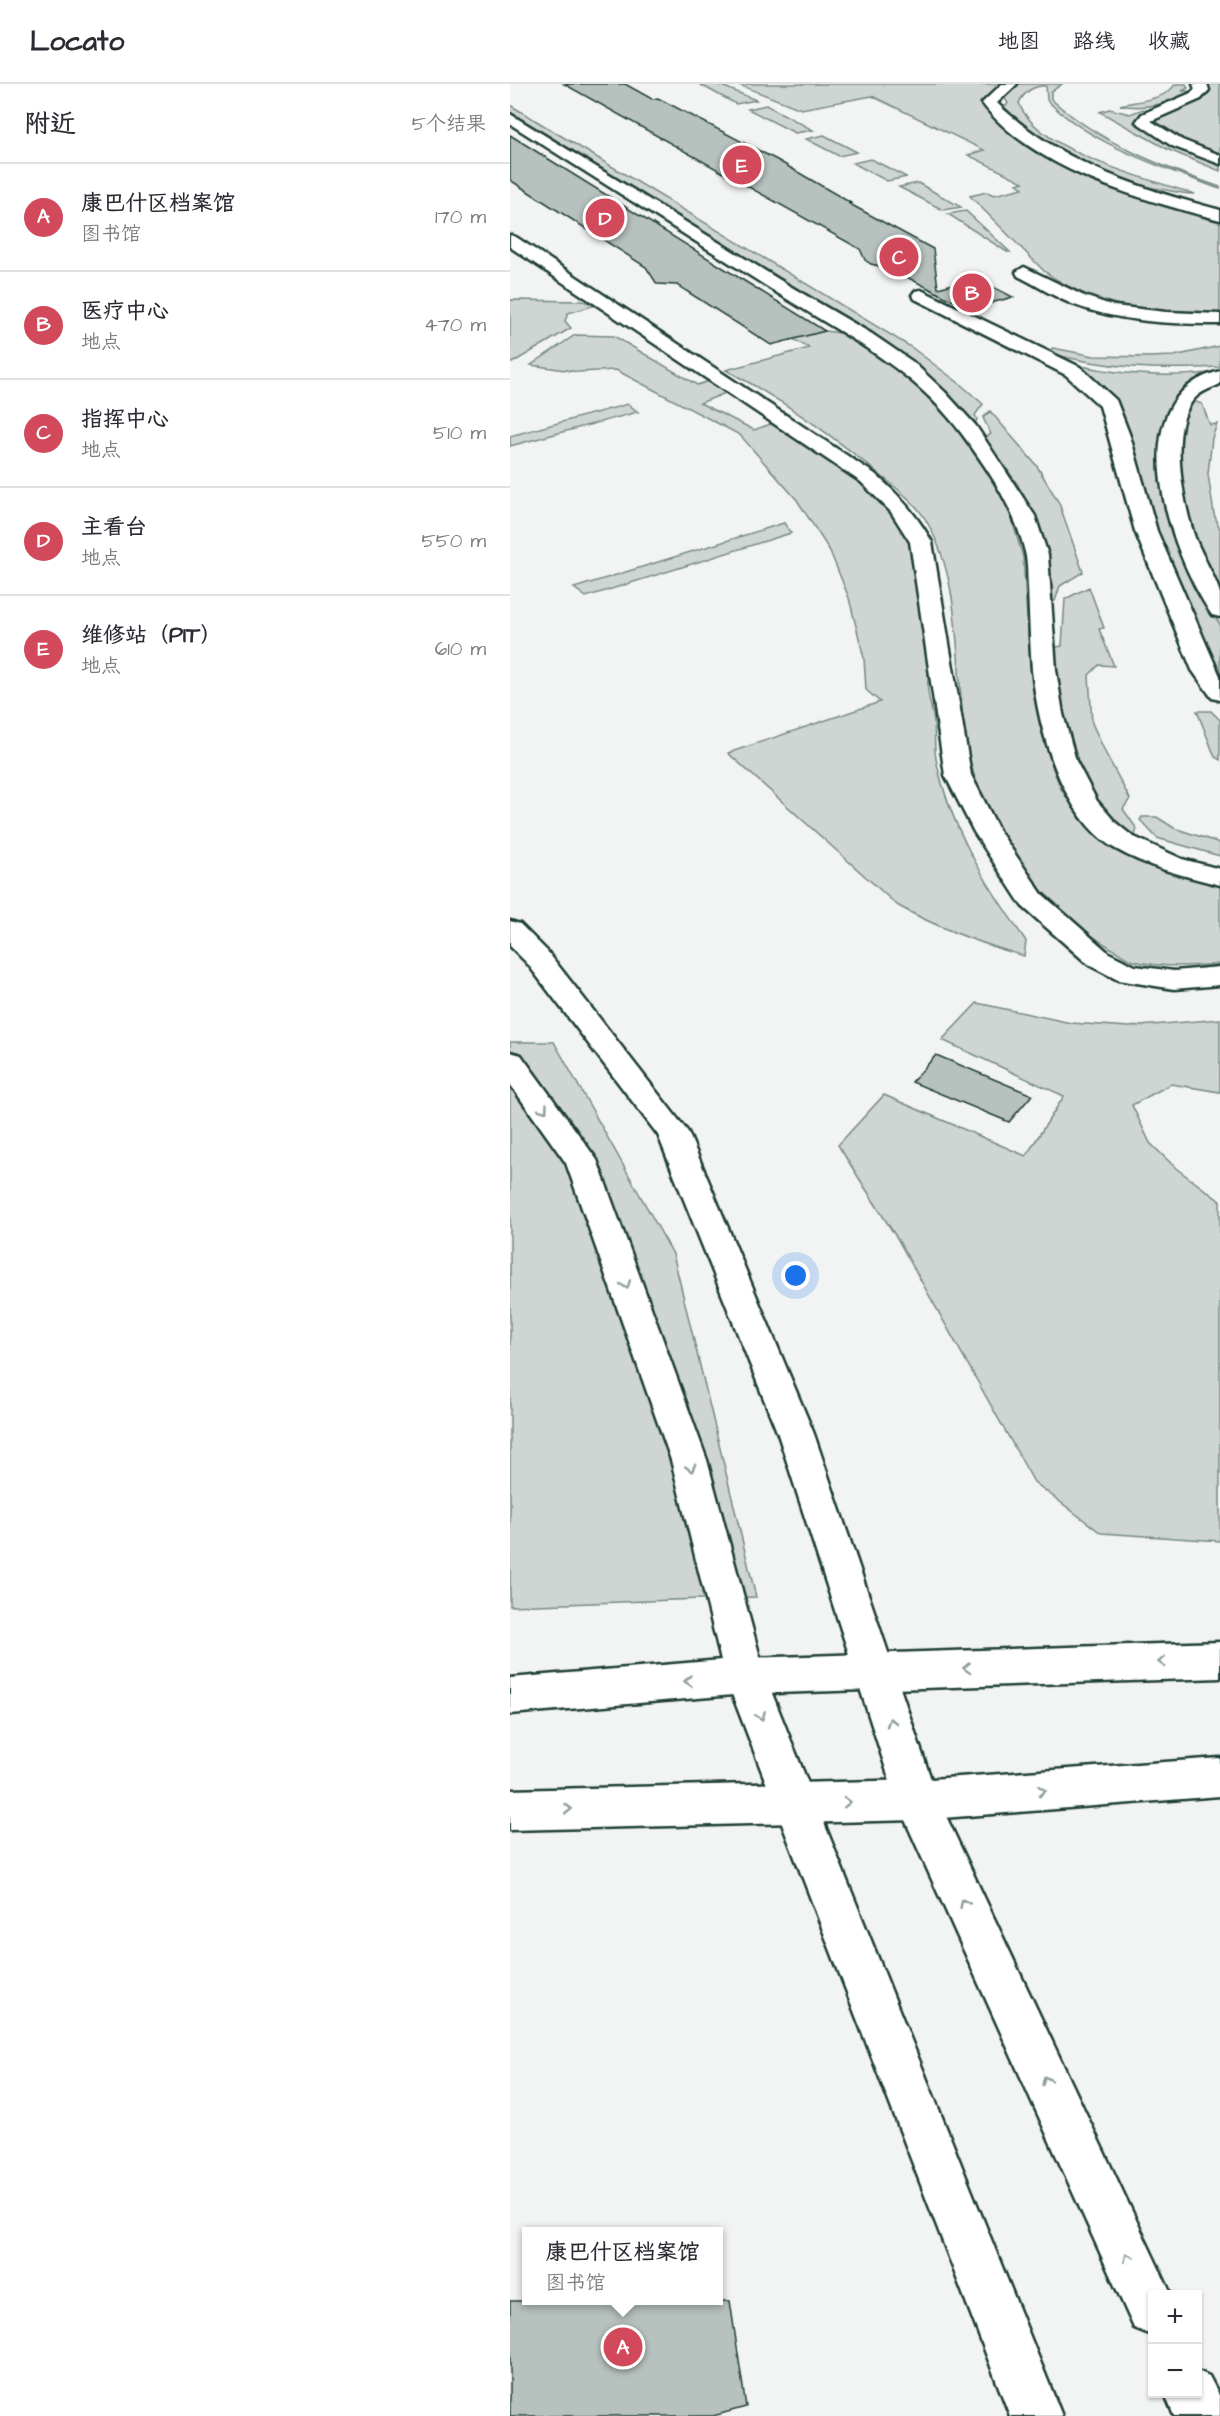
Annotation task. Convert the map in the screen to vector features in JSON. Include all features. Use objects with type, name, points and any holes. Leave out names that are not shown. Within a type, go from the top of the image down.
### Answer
[{"type":"street","points":[[1010,84],[988,103],[1027,137],[1064,161],[1139,191],[1220,215]]},
{"type":"street","points":[[1200,84],[1202,90],[1196,96],[1147,117],[1143,122],[1178,142],[1220,159]]},
{"type":"street","points":[[510,118],[783,289],[866,338],[907,366],[938,396],[969,430],[1025,516],[1037,555],[1043,661],[1051,714],[1064,761],[1086,804],[1107,830],[1123,842],[1173,865],[1220,877]]},
{"type":"street","points":[[510,240],[868,478],[887,495],[910,520],[921,542],[958,775],[987,832],[1032,900],[1100,959],[1128,974],[1174,980],[1220,976]]},
{"type":"street","points":[[1024,272],[1078,300],[1128,314],[1220,319]]},
{"type":"street","points":[[921,295],[1073,371],[1109,404],[1146,531],[1204,670],[1220,693]]},
{"type":"street","points":[[1220,377],[1185,397],[1174,424],[1167,459],[1173,500],[1187,548],[1220,610]]},
{"type":"street","points":[[510,930],[524,961],[672,1132],[796,1434],[917,1800],[1148,2301]]},
{"type":"street","points":[[510,1062],[581,1160],[689,1460],[744,1676],[1036,2416]]},
{"type":"street","points":[[510,1696],[744,1676],[1220,1660]]},
{"type":"street","points":[[510,1810],[917,1800],[1220,1778]]},
{"type":"street","points":[[1193,2398],[1202,2416]]},
{"type":"shaded area","points":[[699,84],[717,84],[756,100],[736,104]]},
{"type":"shaded area","points":[[737,84],[1005,84],[985,101],[1050,155],[1220,217],[1220,313],[1174,312],[1128,307],[1085,294],[1064,284],[1044,271],[970,196],[987,192],[994,195],[1023,188],[1017,184],[1023,182],[968,155],[984,150],[872,96],[801,109]]},
{"type":"shaded area","points":[[1016,84],[1062,84],[1051,92],[1051,99],[1089,128],[1131,151],[1220,187],[1220,189],[1105,142],[1064,116],[1047,100],[1046,86],[1034,88],[1019,103],[1030,120],[1047,136],[1070,149],[1124,172],[1195,194],[1155,188],[1142,189],[1066,157],[995,105],[1006,106],[1008,103],[1002,95]]},
{"type":"shaded area","points":[[1175,84],[1186,84],[1188,88],[1182,91],[1197,91],[1178,99],[1149,106],[1120,105],[1158,97]]},
{"type":"shaded area","points":[[1205,84],[1220,84],[1220,158],[1153,126],[1149,119]]},
{"type":"shaded area","points":[[510,105],[911,347],[983,404],[975,415],[976,422],[972,423],[941,392],[700,233],[510,117]]},
{"type":"shaded area","points":[[766,105],[813,130],[795,133],[748,109]]},
{"type":"shaded area","points":[[1109,109],[1130,114],[1143,109],[1148,112],[1138,120],[1140,125],[1163,138],[1220,163],[1220,171],[1169,150],[1100,112]]},
{"type":"shaded area","points":[[824,135],[857,152],[839,156],[806,139]]},
{"type":"shaded area","points":[[871,159],[907,177],[887,181],[853,163]]},
{"type":"shaded area","points":[[918,183],[961,207],[943,210],[899,187]]},
{"type":"shaded area","points":[[966,211],[1010,252],[948,214]]},
{"type":"shaded area","points":[[510,300],[583,301],[596,305],[568,313],[565,321],[571,328],[510,363]]},
{"type":"shaded area","points":[[825,331],[848,334],[907,375],[969,442],[1010,513],[1023,557],[1030,664],[1040,723],[1061,789],[1076,812],[1098,837],[1122,852],[1156,867],[1220,883],[1220,964],[1166,966],[1134,961],[1125,957],[1086,932],[1063,912],[1021,866],[1004,840],[989,813],[969,756],[964,727],[957,637],[948,577],[940,549],[927,522],[905,496],[843,445],[786,405],[726,370],[809,348],[793,339]]},
{"type":"shaded area","points":[[575,335],[614,336],[697,385],[709,381],[728,390],[700,403],[754,430],[776,422],[853,475],[881,499],[891,511],[908,542],[923,600],[927,638],[928,691],[934,722],[936,759],[942,784],[950,809],[971,854],[1026,941],[1024,956],[959,934],[897,905],[728,753],[880,702],[866,690],[864,658],[849,598],[830,551],[797,500],[740,435],[616,370],[579,372],[531,365]]},
{"type":"shaded area","points":[[1220,346],[1220,367],[1198,368],[1111,365],[1046,352],[1053,348],[1094,356],[1148,357],[1174,356]]},
{"type":"shaded area","points":[[1059,361],[1138,374],[1178,375],[1218,372],[1220,374],[1168,418],[1205,603],[1220,624],[1220,682],[1166,560],[1122,426]]},
{"type":"shaded area","points":[[1193,401],[1202,404],[1210,425],[1217,424],[1212,438],[1208,474],[1214,514],[1220,529],[1220,595],[1191,525],[1180,472],[1179,446],[1183,422]]},
{"type":"shaded area","points":[[628,404],[638,412],[510,446],[510,436]]},
{"type":"shaded area","points":[[990,411],[1037,466],[1059,503],[1083,572],[1060,586],[1055,601],[1051,601],[1041,542],[1032,511],[1014,478],[983,439],[991,434],[983,418]]},
{"type":"shaded area","points":[[784,523],[791,533],[586,597],[574,588]]},
{"type":"shaded area","points":[[1089,587],[1104,628],[1099,629],[1114,666],[1099,665],[1089,675],[1092,723],[1130,799],[1123,809],[1137,829],[1133,841],[1123,835],[1085,788],[1065,729],[1050,648],[1062,646],[1065,599]]},
{"type":"shaded area","points":[[1197,711],[1211,711],[1220,720],[1220,760],[1215,757]]},
{"type":"shaded area","points":[[1142,817],[1157,817],[1174,828],[1220,843],[1220,856],[1157,838],[1140,820]]},
{"type":"shaded area","points":[[977,1003],[1071,1023],[1129,1027],[1220,1019],[1220,1092],[1171,1084],[1132,1105],[1150,1143],[1177,1169],[1220,1201],[1220,1541],[1101,1533],[1034,1482],[898,1240],[838,1145],[884,1095],[1026,1156],[1064,1096],[942,1040]]},
{"type":"shaded area","points":[[510,1042],[554,1042],[673,1254],[756,1597],[510,1606]]},
{"type":"building","points":[[564,84],[625,84],[652,99],[658,98],[777,160],[851,203],[848,203],[933,249],[938,288],[975,278],[1013,297],[969,309],[891,269],[871,264],[865,260],[860,249]]},
{"type":"building","points":[[510,135],[825,331],[771,345],[677,285],[657,284],[646,267],[510,180]]},
{"type":"building","points":[[936,1055],[1032,1095],[1009,1122],[912,1082]]},
{"type":"building","points":[[510,2301],[522,2301],[522,2305],[723,2305],[723,2301],[730,2301],[746,2407],[713,2416],[510,2416]]},
{"type":"place","name":"维修站（PIT）","points":[[742,165]]},
{"type":"place","name":"主看台","points":[[605,218]]},
{"type":"place","name":"指挥中心","points":[[899,257]]},
{"type":"place","name":"医疗中心","points":[[972,293]]},
{"type":"place","name":"康巴什区档案馆","points":[[623,2347]]}]
